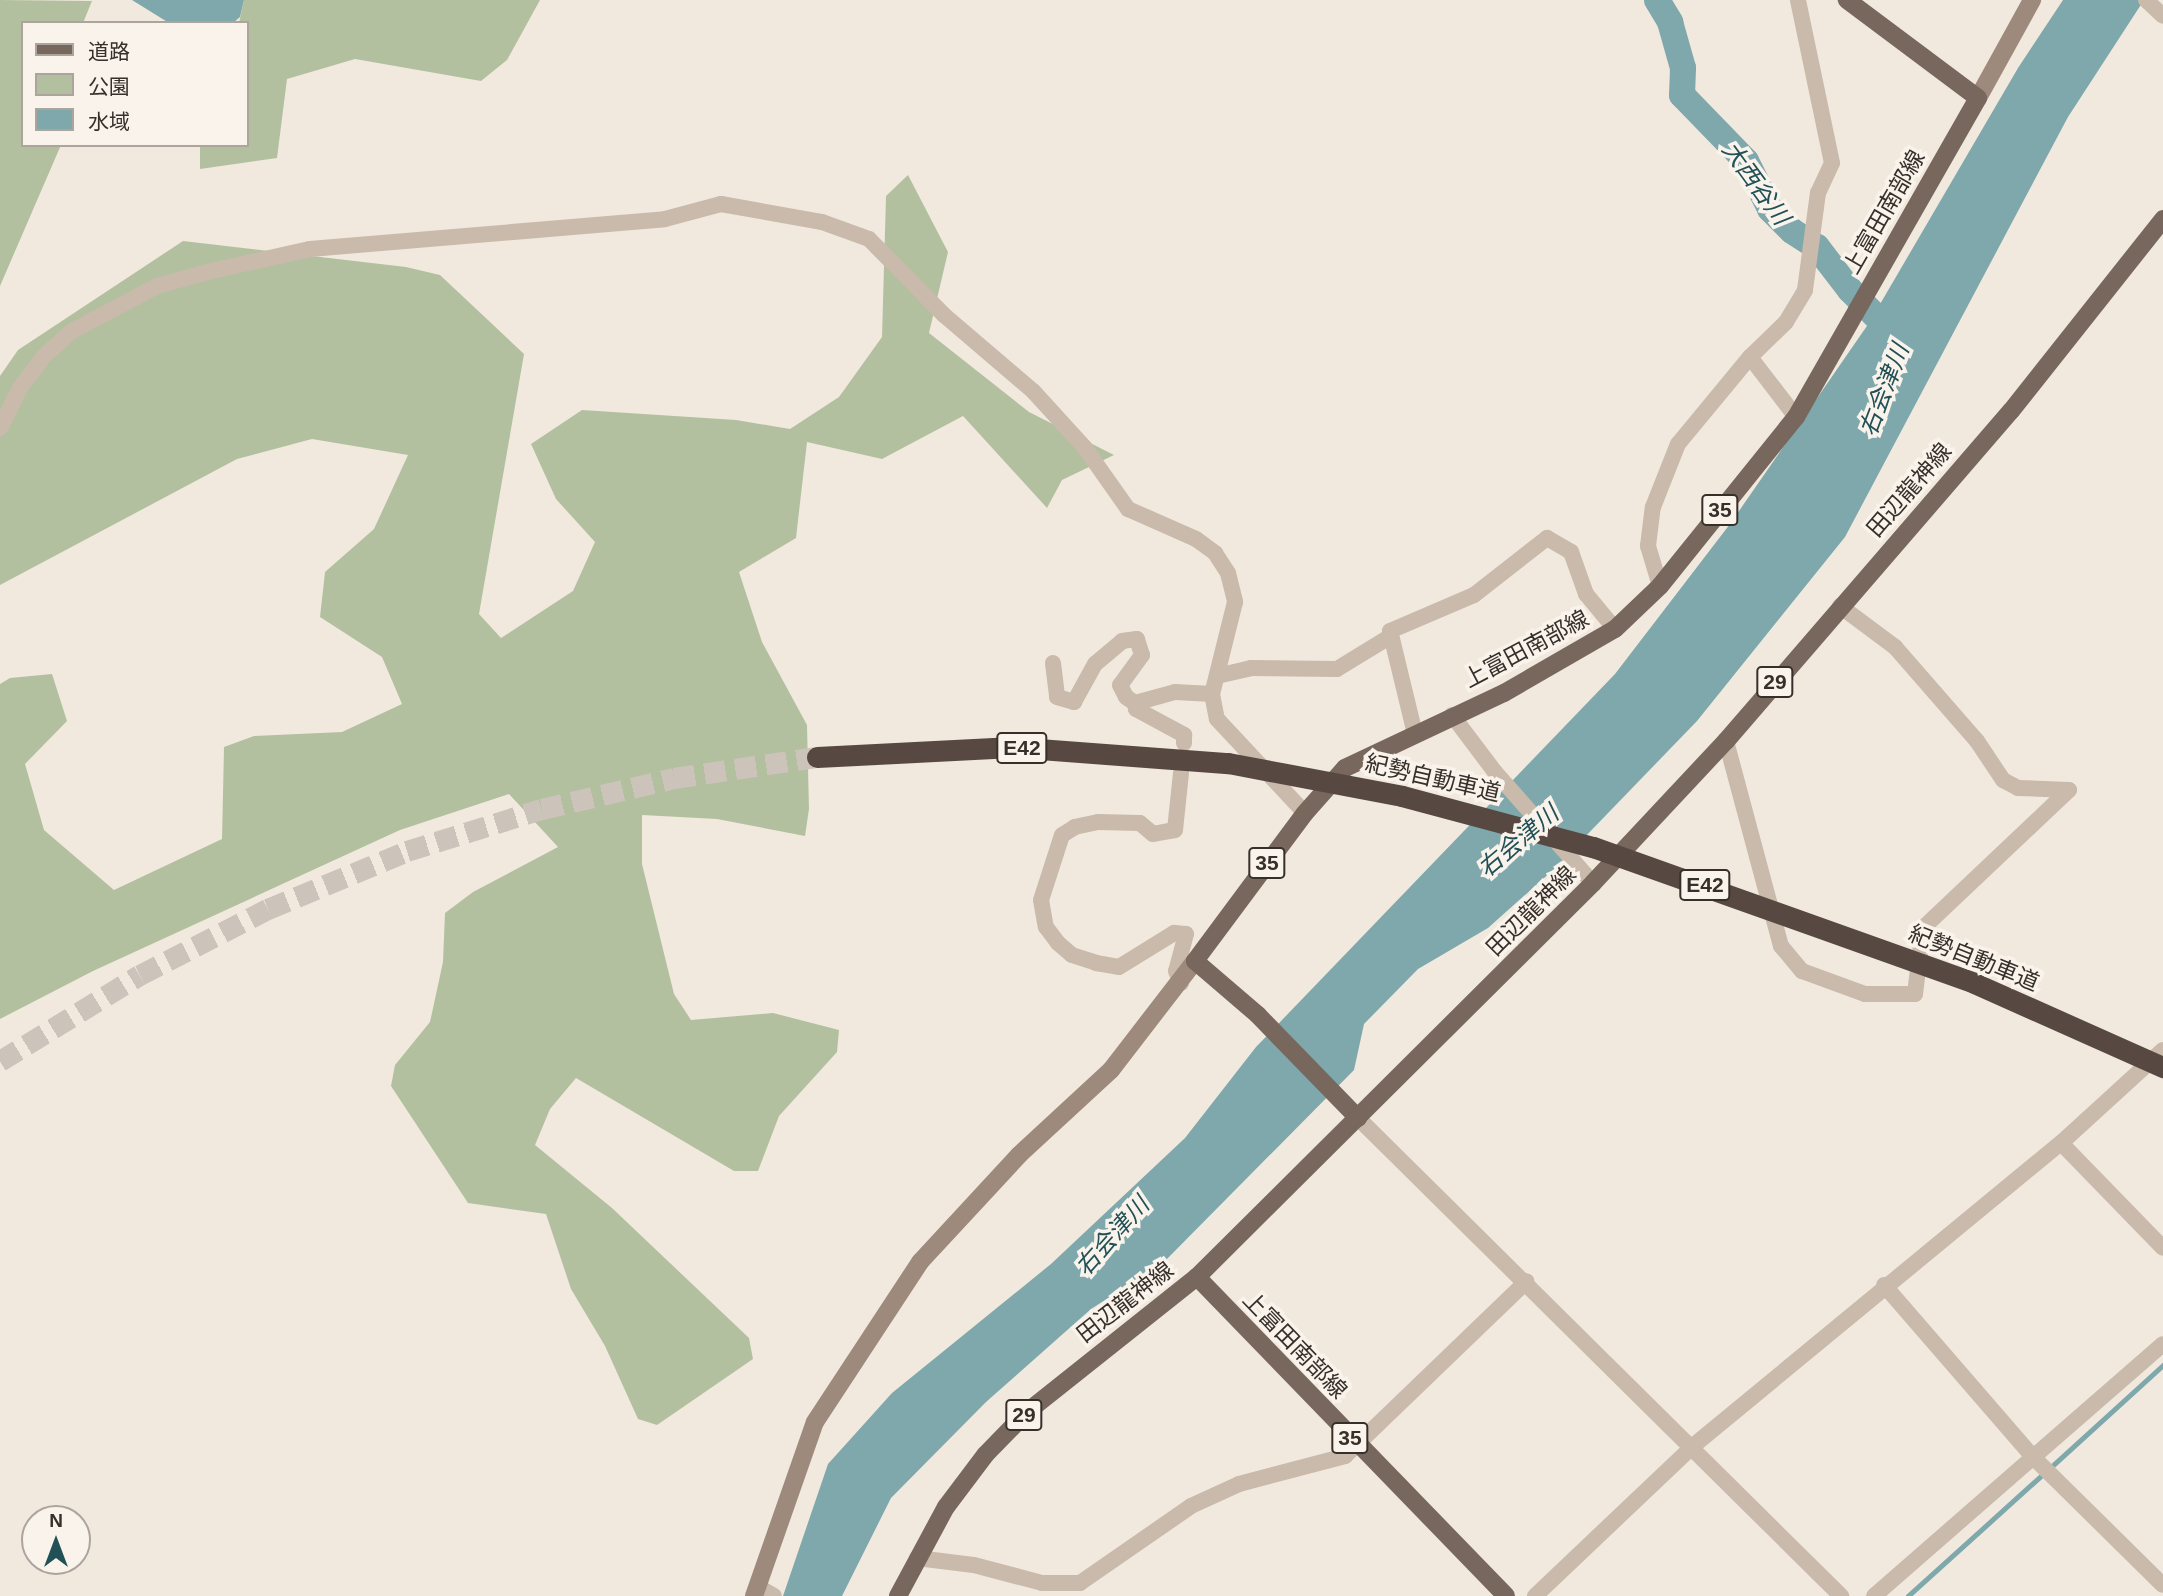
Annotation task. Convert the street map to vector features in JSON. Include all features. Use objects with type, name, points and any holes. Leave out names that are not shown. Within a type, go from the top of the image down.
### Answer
[{"type":"highway","name":"紀勢自動車道","points":[[817,757],[1013,747],[1228,763],[1402,796],[1593,847],[1974,983],[2163,1067]]},
{"type":"main road","points":[[1847,0],[1978,98]]},
{"type":"main road","name":"上富田南部線","points":[[1195,961],[1305,813],[1345,768],[1452,715],[1504,693],[1615,629],[1660,586],[1796,417],[1978,98]]},
{"type":"main road","name":"田辺龍神線","points":[[898,1596],[954,1496],[986,1454],[1027,1412],[1197,1277],[1353,1113],[1593,883],[1726,741],[2011,411],[2163,219]]},
{"type":"main road","points":[[1195,961],[1258,1015],[1353,1113]]},
{"type":"main road","name":"上富田南部線","points":[[1197,1277],[1506,1596]]},
{"type":"street","points":[[1660,586],[1648,546],[1653,507],[1678,443],[1750,357],[1786,323],[1805,290],[1813,215],[1832,163],[1798,0]]},
{"type":"street","points":[[1978,98],[2032,0]]},
{"type":"street","points":[[2148,1],[2163,16]]},
{"type":"street","points":[[0,428],[20,388],[47,354],[72,331],[157,286],[310,249],[374,241],[665,219],[721,204],[777,211],[869,239],[944,315],[1033,391],[1085,448],[1128,509],[1215,552],[1228,573],[1235,602],[1212,694],[1217,719],[1305,813]]},
{"type":"street","points":[[1750,357],[1796,417]]},
{"type":"street","points":[[1415,734],[1390,631],[1474,595],[1547,538],[1571,552],[1586,594],[1615,629]]},
{"type":"street","points":[[1726,741],[1781,946],[1802,971],[1865,994],[1915,995],[1923,928],[2068,790],[2018,788],[2003,780],[1977,741],[1895,646],[1840,606]]},
{"type":"street","points":[[1216,676],[1251,668],[1337,669],[1391,636]]},
{"type":"street","points":[[1052,663],[1057,698],[1074,702],[1096,664],[1122,641],[1137,639],[1142,655],[1120,685],[1135,703],[1136,709],[1184,736],[1184,743]]},
{"type":"street","points":[[1135,703],[1175,692],[1212,694]]},
{"type":"street","points":[[1452,715],[1495,772],[1593,883]]},
{"type":"street","points":[[1181,773],[1175,830],[1153,834],[1140,824],[1098,822],[1075,827],[1062,835],[1041,900],[1046,927],[1058,943],[1072,955],[1096,963],[1119,967],[1174,933],[1186,934],[1176,971],[1181,983]]},
{"type":"street","points":[[762,1592],[815,1422],[920,1262],[1019,1155],[1111,1070],[1181,983],[1195,961]]},
{"type":"street","points":[[1535,1596],[1693,1446],[1884,1285],[2060,1143],[2163,1050]]},
{"type":"street","points":[[1353,1113],[1527,1281],[1841,1596]]},
{"type":"street","points":[[2060,1143],[2163,1248]]},
{"type":"street","points":[[917,1558],[974,1565],[1042,1583],[1080,1583],[1191,1506],[1239,1483],[1345,1456],[1527,1281]]},
{"type":"street","points":[[1884,1285],[2033,1457],[2163,1585]]},
{"type":"street","points":[[1874,1596],[2163,1344]]},
{"type":"green space","points":[[0,0],[92,1],[84,21],[21,21],[21,147],[60,147],[0,286]]},
{"type":"green space","points":[[244,0],[540,0],[507,60],[481,81],[355,59],[287,79],[277,158],[200,169],[200,147],[248,147],[248,21],[239,21]]},
{"type":"green space","points":[[908,175],[948,252],[929,333],[1029,412],[1114,455],[1062,480],[1047,508],[963,416],[882,459],[807,442],[796,538],[739,572],[762,642],[807,725],[809,809],[805,836],[717,819],[642,815],[642,864],[674,994],[691,1020],[773,1013],[839,1030],[837,1052],[779,1116],[758,1171],[734,1171],[576,1078],[550,1109],[535,1145],[612,1208],[749,1338],[753,1359],[657,1425],[638,1419],[605,1346],[571,1289],[546,1214],[468,1203],[391,1086],[395,1065],[430,1022],[443,962],[445,913],[473,892],[558,847],[509,794],[400,830],[93,971],[0,1019],[0,684],[10,678],[52,674],[67,721],[25,764],[44,830],[114,890],[222,839],[224,747],[254,736],[342,732],[402,704],[382,657],[320,617],[325,572],[374,529],[408,455],[312,439],[237,459],[0,585],[0,376],[18,350],[183,241],[406,267],[440,275],[524,354],[479,614],[501,638],[573,591],[595,542],[556,499],[531,444],[582,410],[736,420],[790,429],[839,397],[882,337],[886,196]]},
{"type":"water","points":[[132,0],[244,0],[240,17],[235,21],[166,21]]},
{"type":"water","name":"右会津川","points":[[2063,0],[2144,0],[2068,117],[1845,537],[1697,721],[1553,870],[1488,928],[1418,969],[1364,1024],[1354,1070],[1162,1264],[1091,1309],[986,1402],[891,1498],[842,1596],[783,1596],[828,1464],[892,1393],[1051,1264],[1185,1138],[1256,1047],[1615,674],[1730,524],[1869,323],[2018,68]]},
{"type":"waterway","name":"大西谷川","points":[[1657,0],[1670,22],[1683,68],[1682,95],[1746,161],[1770,209],[1792,231],[1817,247],[1850,290],[1899,340]]},
{"type":"waterway","points":[[2050,1468],[2163,1365]]},
{"type":"waterway","points":[[1908,1596],[2043,1474]]},
{"type":"tunnel","points":[[0,1061],[140,975],[268,909],[407,851],[542,809],[674,778],[817,757]]}]
